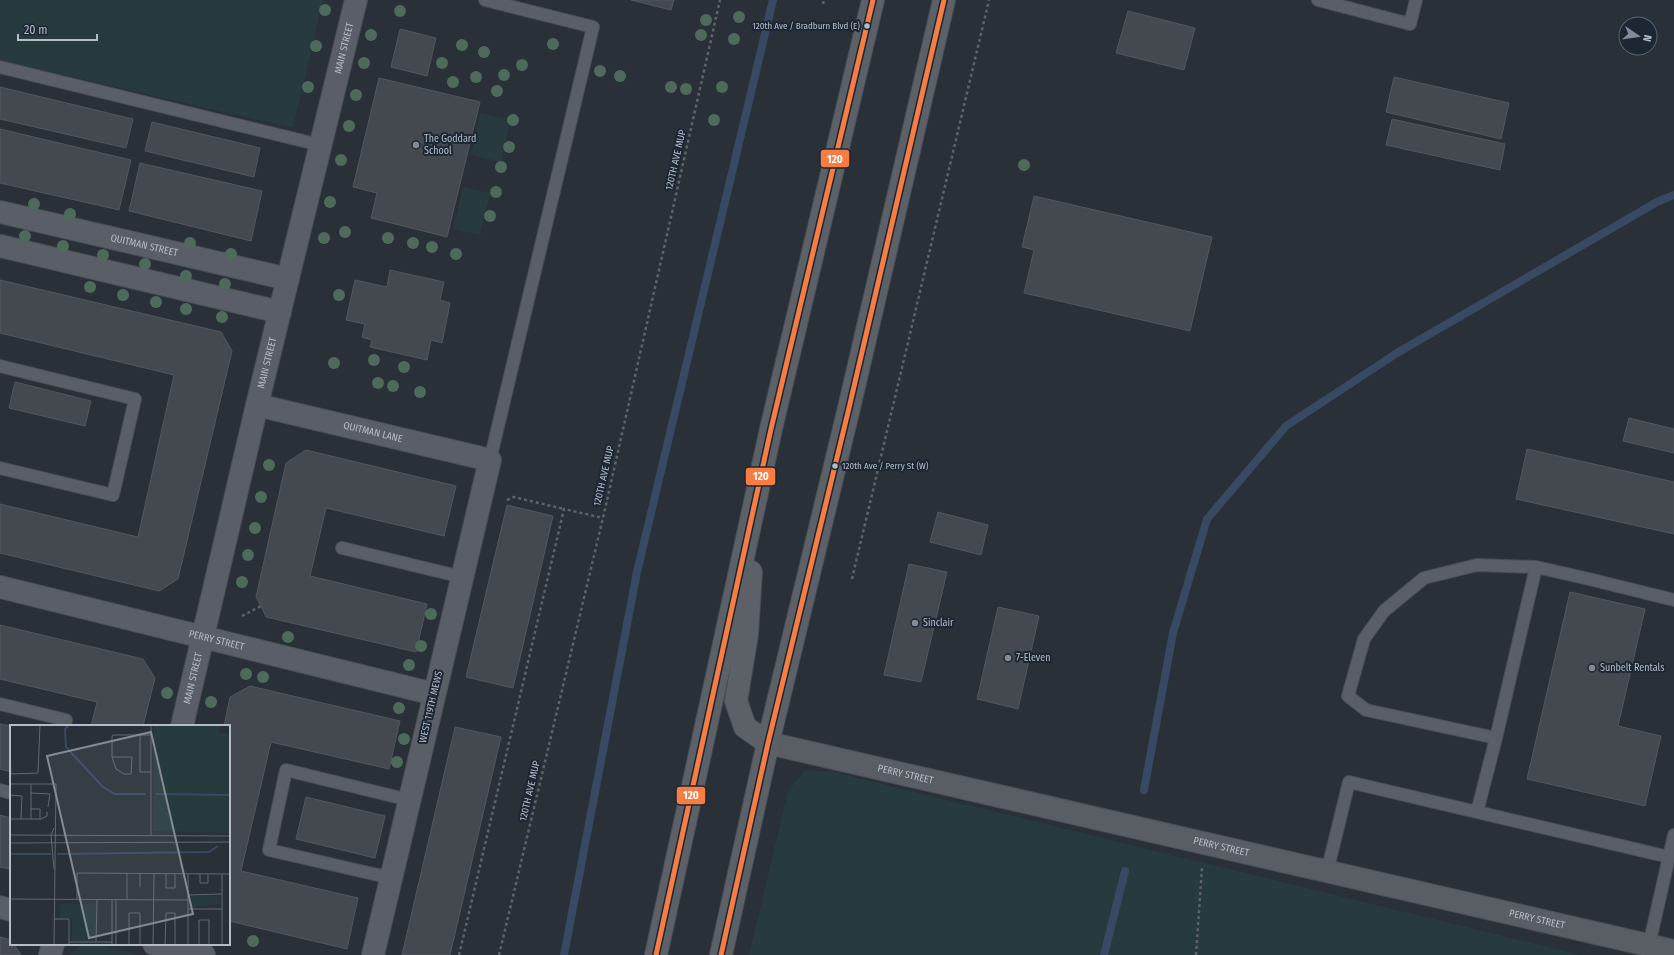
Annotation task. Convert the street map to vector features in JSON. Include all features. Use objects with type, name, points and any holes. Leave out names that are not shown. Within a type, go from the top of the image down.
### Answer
[{"type":"main road","points":[[656,955],[755,503],[872,0]]},
{"type":"main road","points":[[721,955],[768,744],[849,408],[944,0]]},
{"type":"main road","points":[[755,503],[747,634],[736,701],[745,727],[768,744]]},
{"type":"street","name":"MAIN STREET","points":[[182,725],[257,405],[356,0]]},
{"type":"street","name":"QUITMAN STREET","points":[[0,212],[288,279]]},
{"type":"street","points":[[0,246],[280,312]]},
{"type":"street","name":"QUITMAN LANE","points":[[257,405],[490,460]]},
{"type":"street","name":"WEST 119TH MEWS","points":[[374,955],[409,800],[490,460]]},
{"type":"street","name":"PERRY STREET","points":[[0,587],[434,694]]},
{"type":"street","name":"PERRY STREET","points":[[768,744],[1674,951]]},
{"type":"street","points":[[0,907],[10,910]]},
{"type":"street","points":[[50,955],[52,945]]},
{"type":"street","points":[[157,945],[181,953],[204,955]]},
{"type":"lane","points":[[484,0],[593,27],[490,460]]},
{"type":"lane","points":[[1318,0],[1410,24],[1416,0]]},
{"type":"lane","points":[[0,67],[320,145]]},
{"type":"lane","points":[[0,366],[135,399],[113,495],[0,468]]},
{"type":"lane","points":[[342,548],[462,577]]},
{"type":"lane","points":[[1496,738],[1366,710],[1348,696],[1364,639],[1384,611],[1424,578],[1477,565],[1536,567],[1589,578],[1674,600]]},
{"type":"lane","points":[[1477,812],[1536,567]]},
{"type":"lane","points":[[0,704],[66,720],[65,725]]},
{"type":"lane","points":[[391,878],[269,850],[286,770],[409,800]]},
{"type":"lane","points":[[1327,872],[1349,782],[1669,856]]},
{"type":"lane","points":[[0,790],[10,793]]},
{"type":"lane","points":[[1649,945],[1674,835]]},
{"type":"path","name":"120TH AVE MUP","points":[[499,955],[603,518],[720,0]]},
{"type":"path","points":[[823,4],[824,0]]},
{"type":"path","points":[[852,579],[989,0]]},
{"type":"path","points":[[481,496],[506,500],[514,497],[603,518]]},
{"type":"path","points":[[459,955],[564,509]]},
{"type":"path","points":[[242,616],[261,606]]},
{"type":"path","points":[[1196,955],[1204,844]]},
{"type":"green space","points":[[0,0],[323,0],[293,128],[0,60]]},
{"type":"green space","points":[[480,113],[510,120],[501,162],[471,155]]},
{"type":"green space","points":[[463,187],[490,193],[480,235],[453,229]]},
{"type":"green space","points":[[805,770],[833,772],[1581,955],[749,955],[788,791]]},
{"type":"green space","points":[[85,945],[99,945],[143,955],[71,955],[78,947]]},
{"type":"building","points":[[631,0],[674,0],[671,10]]},
{"type":"building","points":[[1128,11],[1195,28],[1184,70],[1116,53]]},
{"type":"building","points":[[400,29],[436,38],[427,76],[391,67]]},
{"type":"building","points":[[1394,77],[1509,103],[1501,139],[1386,112]]},
{"type":"building","name":"The Goddard School","points":[[379,78],[480,102],[447,237],[371,218],[377,193],[353,187]]},
{"type":"building","points":[[0,87],[133,119],[126,148],[0,119]]},
{"type":"building","points":[[1392,119],[1505,144],[1500,170],[1386,145]]},
{"type":"building","points":[[152,122],[260,148],[254,177],[145,151]]},
{"type":"building","points":[[0,129],[131,160],[119,210],[0,183]]},
{"type":"building","points":[[140,163],[262,191],[251,241],[129,211]]},
{"type":"building","points":[[1034,196],[1212,237],[1190,331],[1024,293],[1034,250],[1022,247]]},
{"type":"building","points":[[390,270],[444,282],[440,300],[450,303],[442,343],[431,340],[427,360],[370,347],[372,340],[362,337],[365,324],[346,320],[355,280],[387,287]]},
{"type":"building","points":[[0,280],[221,332],[232,351],[178,579],[159,591],[0,553],[0,504],[138,537],[174,375],[0,333]]},
{"type":"building","points":[[15,382],[91,401],[85,426],[9,408]]},
{"type":"building","points":[[1629,418],[1674,429],[1674,453],[1623,441]]},
{"type":"building","points":[[1527,449],[1674,482],[1674,534],[1516,499]]},
{"type":"building","points":[[306,450],[456,486],[444,536],[326,508],[310,576],[427,604],[416,652],[266,617],[256,597],[286,463]]},
{"type":"building","points":[[507,505],[553,516],[513,688],[466,677]]},
{"type":"building","points":[[938,512],[988,525],[981,555],[930,542]]},
{"type":"building","name":"Sinclair","points":[[909,564],[947,572],[921,682],[884,675]]},
{"type":"building","name":"Sunbelt Rentals","points":[[1570,592],[1645,609],[1618,726],[1661,736],[1645,806],[1527,779]]},
{"type":"building","name":"7-Eleven","points":[[998,607],[1039,616],[1018,709],[977,699]]},
{"type":"building","points":[[0,625],[143,659],[155,678],[143,725],[91,725],[97,702],[0,679]]},
{"type":"building","points":[[250,686],[400,721],[389,769],[271,742],[241,871],[358,898],[347,949],[230,921],[230,725],[224,725],[230,697]]},
{"type":"building","points":[[0,724],[10,726],[10,772],[0,769]]},
{"type":"building","points":[[455,727],[501,737],[450,955],[402,955]]},
{"type":"building","points":[[306,797],[385,816],[375,858],[296,839]]},
{"type":"building","points":[[0,815],[10,818],[10,869],[0,867]]},
{"type":"building","points":[[0,937],[10,940],[10,945],[15,945],[21,955],[0,955]]},
{"type":"waterway","points":[[564,955],[637,572],[773,0]]},
{"type":"waterway","points":[[1144,790],[1173,633],[1207,519],[1286,426],[1397,353],[1657,202],[1674,195]]},
{"type":"waterway","points":[[1104,955],[1125,871]]},
{"type":"transit line","name":"120","points":[[656,955],[771,429],[873,0]]},
{"type":"transit line","name":"120","points":[[721,955],[768,743],[849,408],[944,0]]},
{"type":"place","name":"120th Ave / Bradburn Blvd (E)","points":[[867,26]]},
{"type":"place","name":"The Goddard School","points":[[416,145]]},
{"type":"place","name":"120th Ave / Perry St (W)","points":[[835,466]]},
{"type":"place","name":"Sinclair","points":[[915,623]]},
{"type":"place","name":"7-Eleven","points":[[1008,658]]},
{"type":"place","name":"Sunbelt Rentals","points":[[1592,668]]}]
